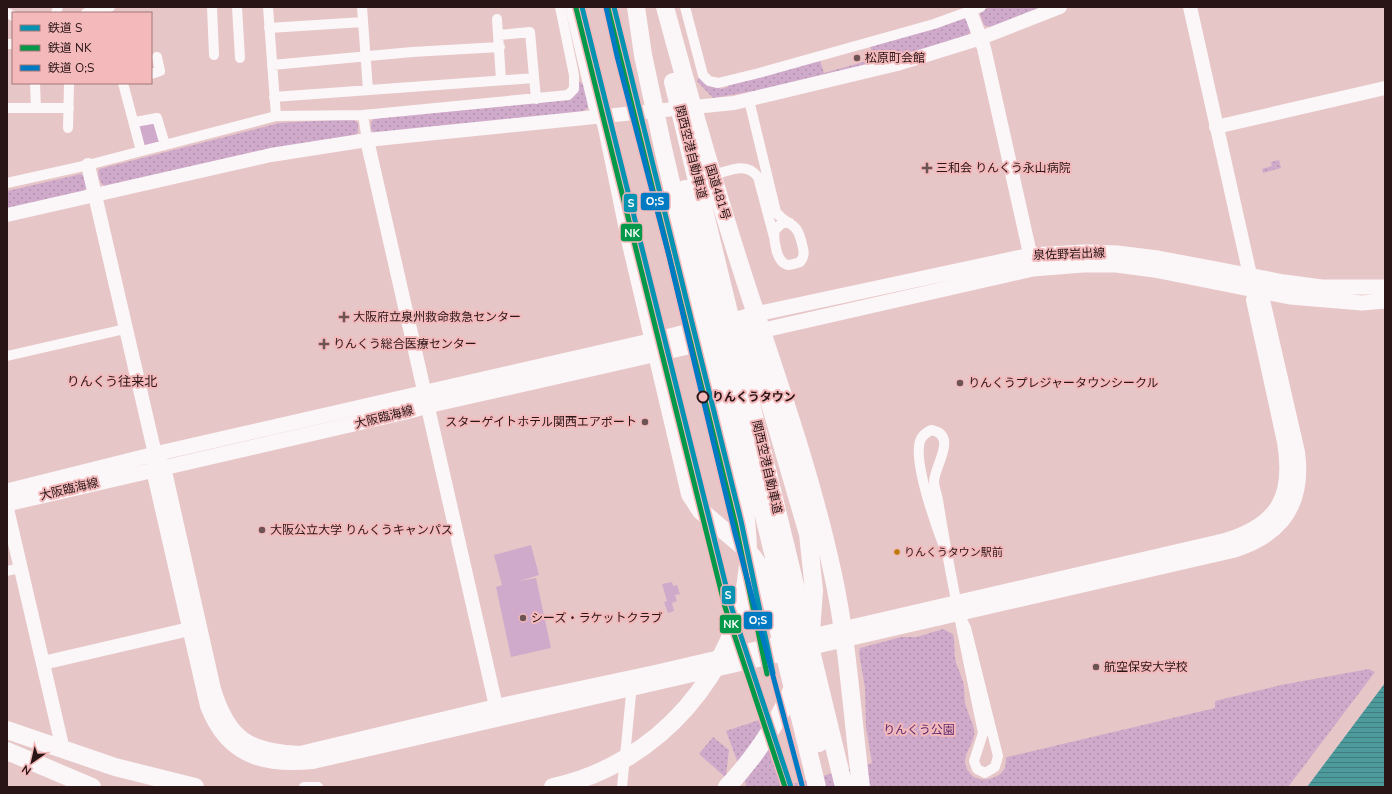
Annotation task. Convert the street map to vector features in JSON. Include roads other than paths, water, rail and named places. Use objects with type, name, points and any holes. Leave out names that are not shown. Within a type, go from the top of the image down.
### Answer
[{"type":"highway","points":[[574,7],[597,105],[604,116],[690,494],[702,511],[741,545],[753,557],[761,569],[768,588],[817,787]]},
{"type":"highway","points":[[553,787],[583,779],[606,770],[627,759],[664,732],[682,714],[697,695],[723,652],[739,608],[748,565],[748,542],[742,492],[661,140],[640,42],[636,7]]},
{"type":"highway","name":"関西空港自動車道","points":[[639,7],[660,77],[688,206],[780,578],[829,787]]},
{"type":"highway","name":"関西空港自動車道","points":[[654,7],[666,51],[844,787]]},
{"type":"highway","name":"国道481号","points":[[665,7],[713,175],[759,322],[780,381],[813,493],[840,605],[861,787]]},
{"type":"highway","points":[[666,51],[683,101],[717,228],[788,461],[808,534],[814,572],[814,603],[811,629],[803,662],[796,681],[770,732],[727,787]]},
{"type":"highway","points":[[7,730],[115,767],[195,787]]},
{"type":"highway","points":[[7,751],[92,787]]},
{"type":"main road","name":"泉佐野岩出線","points":[[759,322],[1084,252],[1117,253],[1158,258],[1322,287],[1360,289],[1385,287]]},
{"type":"main road","name":"泉佐野岩出線","points":[[1032,262],[1116,266],[1154,270],[1256,291],[1321,301],[1362,303],[1385,301]]},
{"type":"main road","name":"大阪臨海線","points":[[7,490],[154,454],[425,399],[656,348],[759,322]]},
{"type":"main road","name":"大阪臨海線","points":[[7,504],[410,411],[425,399]]},
{"type":"street","points":[[95,12],[110,7]]},
{"type":"street","points":[[212,7],[214,55]]},
{"type":"street","points":[[237,7],[240,58]]},
{"type":"street","points":[[268,7],[276,116]]},
{"type":"street","points":[[362,7],[364,58],[368,90]]},
{"type":"street","points":[[7,183],[141,152],[276,116],[363,116],[568,95],[574,90],[574,75],[560,7]]},
{"type":"street","points":[[565,7],[586,56]]},
{"type":"street","points":[[685,7],[703,75],[709,80],[718,82],[759,74],[934,24],[975,9],[1032,262]]},
{"type":"street","points":[[7,216],[271,155],[367,140],[693,108],[749,100],[897,64],[981,38],[1060,7]]},
{"type":"street","points":[[88,165],[195,628],[221,711],[231,726],[243,739],[258,748],[277,752],[300,753],[497,713],[958,609],[1225,540],[1247,533],[1260,525],[1270,516],[1284,491],[1287,478],[1287,463],[1253,300],[1256,291],[1250,275],[1190,7]]},
{"type":"street","points":[[497,19],[501,80]]},
{"type":"street","points":[[269,28],[363,22]]},
{"type":"street","points":[[499,35],[530,32],[536,99]]},
{"type":"street","points":[[272,65],[364,58],[412,52],[500,47]]},
{"type":"street","points":[[152,74],[160,71],[157,57]]},
{"type":"street","points":[[274,97],[534,78]]},
{"type":"street","points":[[35,84],[36,108]]},
{"type":"street","points":[[68,128],[69,84]]},
{"type":"street","points":[[123,84],[129,108],[135,122],[141,152]]},
{"type":"street","points":[[1216,127],[1385,88]]},
{"type":"street","points":[[713,175],[742,167],[754,171],[758,177],[779,258],[788,265],[800,262],[804,252],[799,231],[776,212],[749,100]]},
{"type":"street","points":[[7,108],[69,108]]},
{"type":"street","points":[[363,116],[367,140],[425,399],[497,713]]},
{"type":"street","points":[[135,122],[157,118],[165,145]]},
{"type":"street","points":[[774,238],[774,231],[777,227],[782,224],[790,223]]},
{"type":"street","points":[[7,356],[125,329]]},
{"type":"street","points":[[946,552],[931,510],[919,457],[920,442],[922,437],[931,430],[937,431],[944,439],[945,447],[934,481],[946,552],[983,733],[974,761],[978,770],[985,773],[995,767],[998,756],[966,628],[958,609]]},
{"type":"street","points":[[7,509],[14,570],[43,663],[61,741]]},
{"type":"street","points":[[43,663],[195,628]]},
{"type":"street","points":[[622,787],[632,683]]},
{"type":"street","points":[[304,787],[318,787]]},
{"type":"water","points":[[1385,683],[1385,787],[1307,787]]},
{"type":"rail line","name":"S","points":[[582,7],[731,606],[791,787]]},
{"type":"rail line","name":"O;S","points":[[606,7],[617,56],[669,256],[735,533],[802,785]]},
{"type":"rail line","name":"S","points":[[614,7],[741,521],[773,673]]},
{"type":"rail line","name":"NK","points":[[576,8],[725,607],[785,787]]},
{"type":"rail line","name":"NK","points":[[608,8],[735,522],[767,674]]},
{"type":"place","name":"松原町会館","points":[[857,58]]},
{"type":"place","name":"三和会 りんくう永山病院","points":[[927,168]]},
{"type":"place","name":"大阪府立泉州救命救急センター","points":[[344,317]]},
{"type":"place","name":"りんくう総合医療センター","points":[[324,344]]},
{"type":"place","name":"りんくうプレジャータウンシークル","points":[[960,383]]},
{"type":"place","name":"りんくうタウン","points":[[703,397]]},
{"type":"place","name":"スターゲイトホテル関西エアポート","points":[[645,422]]},
{"type":"place","name":"大阪公立大学 りんくうキャンパス","points":[[262,530]]},
{"type":"place","name":"りんくうタウン駅前","points":[[897,552]]},
{"type":"place","name":"シーズ・ラケットクラブ","points":[[523,618]]},
{"type":"place","name":"航空保安大学校","points":[[1096,667]]},
{"type":"district","name":"りんくう往来北","points":[[112,382]]},
{"type":"park label","name":"りんくう公園","points":[[919,730]]}]
